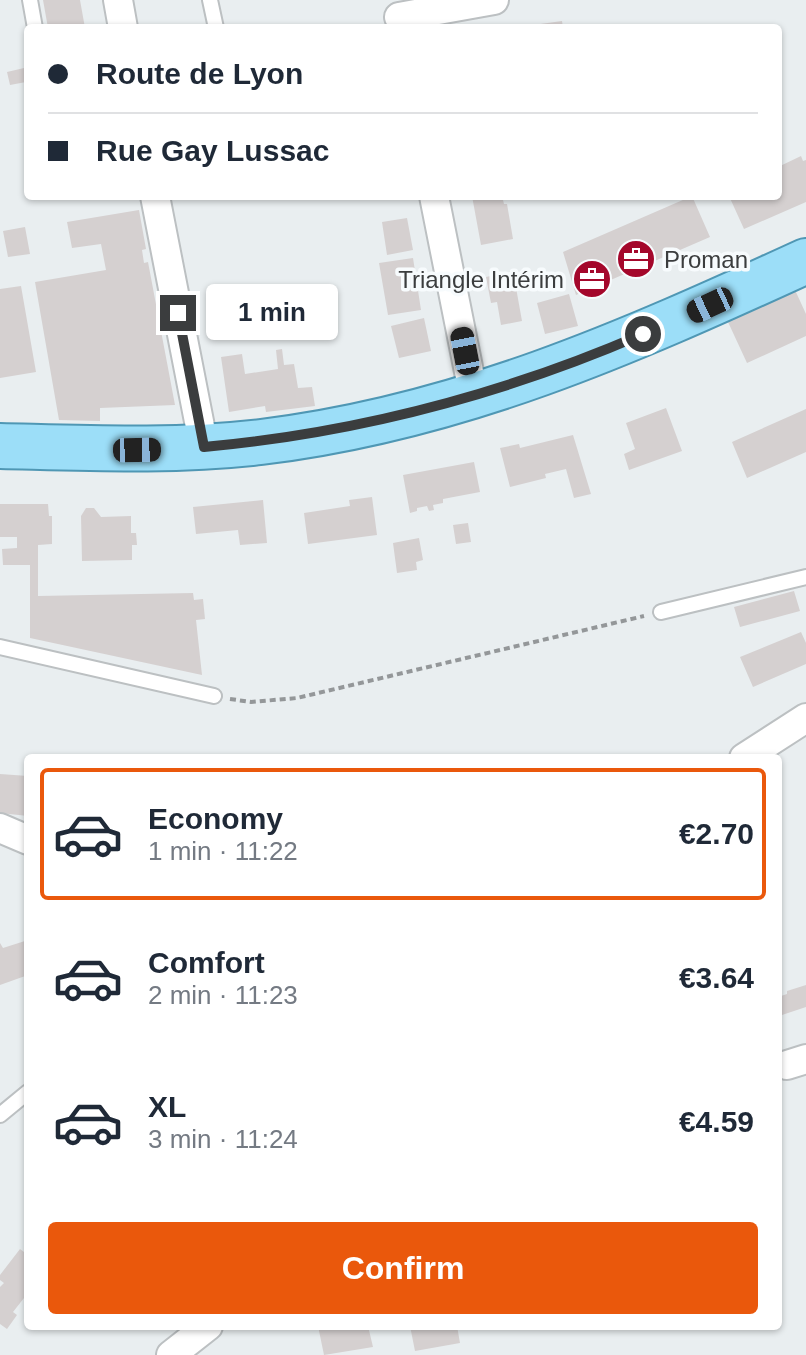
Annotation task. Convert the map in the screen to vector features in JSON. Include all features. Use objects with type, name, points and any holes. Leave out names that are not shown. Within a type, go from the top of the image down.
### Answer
[{"type":"main road","points":[[0,446],[137,450],[204,447],[322,433],[516,384],[622,344],[806,262]]},
{"type":"street","points":[[118,0],[122,24]]},
{"type":"street","points":[[398,15],[494,0]]},
{"type":"street","points":[[156,200],[204,447]]},
{"type":"street","points":[[435,200],[474,397]]},
{"type":"street","points":[[750,754],[806,718]]},
{"type":"street","points":[[0,828],[24,838]]},
{"type":"street","points":[[171,1355],[203,1330]]},
{"type":"lane","points":[[30,0],[34,24]]},
{"type":"lane","points":[[210,0],[215,24]]},
{"type":"lane","points":[[661,612],[806,577]]},
{"type":"lane","points":[[0,647],[214,696]]},
{"type":"lane","points":[[0,1115],[24,1095]]},
{"type":"path","points":[[214,696],[251,702],[297,698],[661,612]]},
{"type":"building","points":[[43,0],[80,0],[84,24],[47,24]]},
{"type":"building","points":[[24,68],[24,82],[10,85],[7,72]]},
{"type":"building","points":[[801,156],[803,161],[806,160],[806,202],[744,229],[731,200],[782,200],[782,165]]},
{"type":"building","points":[[473,200],[503,200],[507,204],[513,239],[481,245]]},
{"type":"building","points":[[683,200],[694,200],[710,237],[576,295],[563,252]]},
{"type":"building","points":[[139,210],[146,249],[142,250],[144,263],[148,262],[175,405],[100,408],[100,421],[59,420],[35,282],[106,270],[101,244],[72,248],[67,222]]},
{"type":"building","points":[[407,218],[413,250],[387,255],[382,222]]},
{"type":"building","points":[[25,227],[30,254],[8,257],[3,231]]},
{"type":"building","points":[[413,258],[421,310],[388,315],[379,263]]},
{"type":"building","points":[[513,271],[522,321],[501,325],[497,302],[491,303],[486,277]]},
{"type":"building","points":[[21,286],[36,372],[0,378],[0,289]]},
{"type":"building","points":[[795,290],[806,314],[806,336],[747,363],[728,322]]},
{"type":"building","points":[[569,294],[578,326],[545,334],[537,303]]},
{"type":"building","points":[[424,318],[431,351],[399,358],[391,326]]},
{"type":"building","points":[[282,349],[284,365],[294,364],[298,388],[312,387],[315,406],[266,412],[265,406],[229,412],[221,357],[242,354],[245,374],[278,369],[276,350]]},
{"type":"building","points":[[666,408],[682,451],[629,470],[624,454],[635,449],[626,423]]},
{"type":"building","points":[[806,409],[806,452],[747,478],[732,442]]},
{"type":"building","points":[[573,435],[591,494],[574,498],[566,469],[545,474],[546,478],[510,487],[500,448],[519,444],[520,448]]},
{"type":"building","points":[[474,462],[480,492],[443,499],[443,503],[433,505],[434,510],[429,511],[427,506],[410,513],[403,475]]},
{"type":"building","points":[[372,497],[377,535],[308,544],[304,513],[350,506],[349,500]]},
{"type":"building","points":[[263,500],[267,543],[240,545],[238,530],[196,534],[193,507]]},
{"type":"building","points":[[0,504],[48,504],[49,516],[52,516],[52,544],[38,545],[38,596],[193,593],[194,600],[203,599],[205,619],[196,620],[202,675],[30,638],[30,565],[3,565],[2,549],[17,548],[17,537],[0,537]]},
{"type":"building","points":[[86,508],[94,508],[101,517],[131,516],[131,533],[136,533],[137,545],[132,545],[132,560],[82,561],[81,516]]},
{"type":"building","points":[[468,523],[471,542],[456,544],[453,525]]},
{"type":"building","points":[[419,538],[423,560],[416,562],[417,570],[397,573],[393,543]]},
{"type":"building","points":[[794,591],[800,611],[740,627],[734,607]]},
{"type":"building","points":[[801,632],[806,643],[806,664],[753,687],[740,657]]},
{"type":"building","points":[[0,774],[24,776],[24,816],[0,813]]},
{"type":"building","points":[[24,941],[24,976],[0,985],[0,943],[3,948]]},
{"type":"building","points":[[806,985],[806,1007],[782,1015],[782,996]]},
{"type":"building","points":[[20,1249],[24,1252],[24,1298],[13,1312],[17,1315],[7,1329],[0,1324],[0,1287],[4,1283],[0,1275]]},
{"type":"building","points":[[319,1330],[369,1330],[373,1347],[324,1355]]},
{"type":"building","points":[[411,1330],[458,1330],[460,1343],[415,1351]]},
{"type":"place","name":"Proman","points":[[636,259]]},
{"type":"place","name":"Triangle Intérim","points":[[592,279]]},
{"type":"route","points":[[178,313],[204,447],[322,433],[441,406],[516,384],[643,334]]}]
